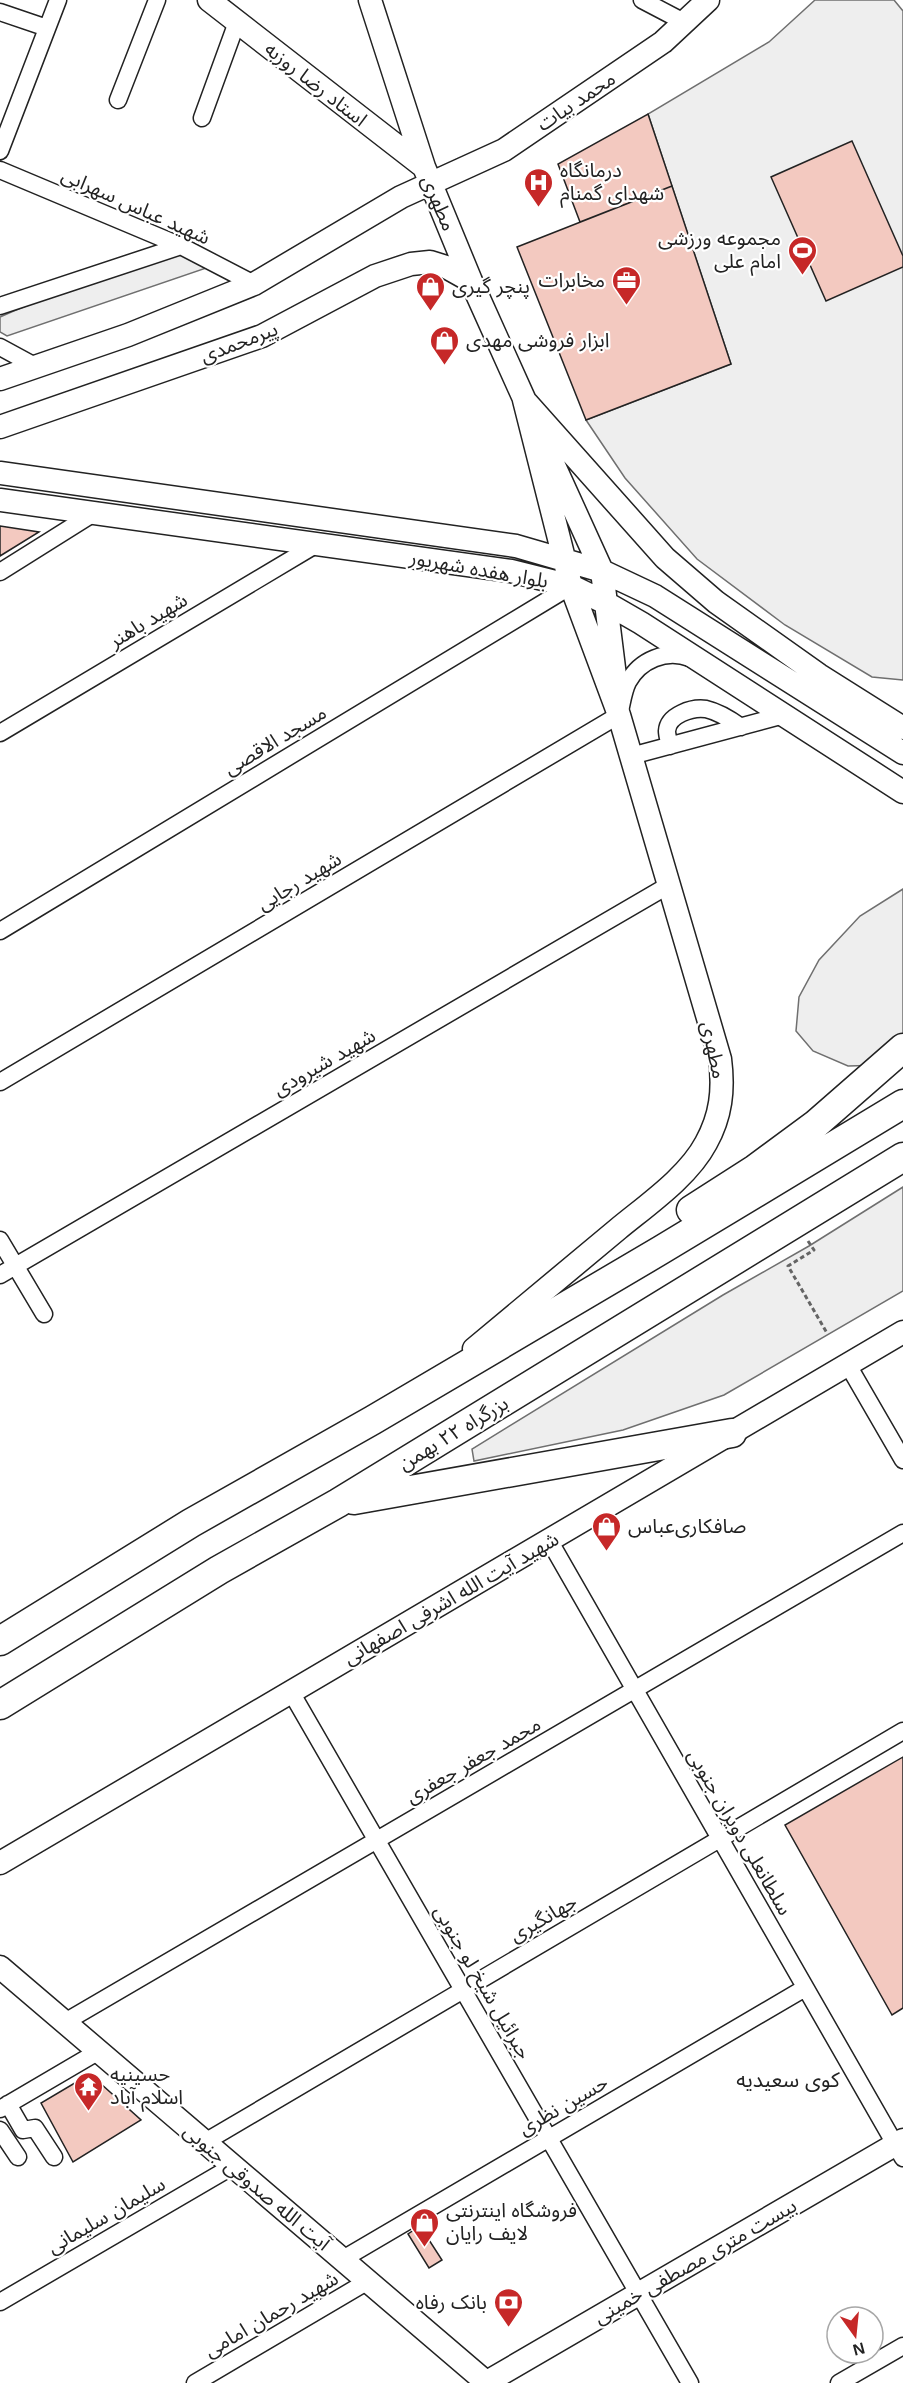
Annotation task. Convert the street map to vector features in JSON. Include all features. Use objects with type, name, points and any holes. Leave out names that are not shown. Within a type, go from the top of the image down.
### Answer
[{"type":"highway","points":[[338,1440],[754,1169],[816,1124],[903,1048]]},
{"type":"highway","points":[[0,1641],[191,1523],[338,1440],[651,1256],[903,1104]]},
{"type":"highway","name":"بزرگراه ۲۲ بهمن","points":[[0,1705],[219,1570],[338,1503],[903,1157]]},
{"type":"highway","points":[[338,1503],[732,1433]]},
{"type":"main road","name":"استاد رضا روزبه","points":[[209,0],[427,175]]},
{"type":"main road","name":"مطهری","points":[[370,0],[427,175],[524,400]]},
{"type":"main road","name":"محمد بیات","points":[[427,175],[504,150],[663,42],[708,0]]},
{"type":"main road","points":[[0,379],[128,335],[254,284],[401,197],[427,175]]},
{"type":"main road","name":"پیرمحمدی","points":[[0,427],[262,336],[375,276],[411,264],[430,262],[446,267],[471,281]]},
{"type":"main road","points":[[524,400],[571,586],[619,715]]},
{"type":"main road","points":[[524,400],[602,571],[608,604],[619,715]]},
{"type":"main road","points":[[524,400],[665,558],[716,602],[819,675],[903,728]]},
{"type":"main road","name":"بلوار هفده شهریور","points":[[0,472],[516,546],[563,558],[602,571],[655,597],[903,753]]},
{"type":"main road","name":"بلوار هفده شهریور","points":[[0,500],[511,571],[571,586],[608,604],[705,664],[903,792]]},
{"type":"main road","name":"مطهری","points":[[465,1357],[677,1180],[705,1146],[720,1108],[723,1082],[720,1059],[619,715]]},
{"type":"main road","name":"شهید آیت الله اشرفی اصفهانی","points":[[0,1863],[903,1332]]},
{"type":"main road","name":"آیت الله صدوقی جنوبی","points":[[0,1967],[487,2383]]},
{"type":"main road","name":"بیست متری مصطفی خمینی","points":[[487,2383],[638,2294],[900,2147]]},
{"type":"street","points":[[0,151],[58,0]]},
{"type":"street","points":[[118,100],[157,0]]},
{"type":"street","points":[[642,0],[684,22]]},
{"type":"street","points":[[0,12],[47,28]]},
{"type":"street","points":[[202,118],[237,22]]},
{"type":"street","name":"شهید عباس سهرابی","points":[[0,170],[181,246],[254,284]]},
{"type":"street","points":[[0,306],[181,246]]},
{"type":"street","points":[[0,347],[35,366]]},
{"type":"street","points":[[0,572],[94,513]]},
{"type":"street","name":"شهید باهنر","points":[[0,733],[317,544]]},
{"type":"street","name":"مسجد الاقصی","points":[[0,931],[571,586]]},
{"type":"street","points":[[619,715],[627,685],[642,664],[669,654],[705,664]]},
{"type":"street","points":[[670,746],[667,732],[670,722],[688,710],[704,709],[723,715],[741,727]]},
{"type":"street","name":"شهید رجایی","points":[[0,1082],[619,715]]},
{"type":"street","points":[[631,756],[784,715]]},
{"type":"street","name":"شهید شیرودی","points":[[0,1275],[669,885]]},
{"type":"street","points":[[0,1240],[44,1314]]},
{"type":"street","points":[[848,1365],[903,1460]]},
{"type":"street","name":"محمد جعفر جعفری","points":[[65,2022],[903,1533]]},
{"type":"street","name":"سلطانعلی دویران جنوبی","points":[[549,1540],[805,1988],[900,2147]]},
{"type":"street","name":"جبرائیل شیخ لو جنوبی","points":[[291,1692],[690,2383]]},
{"type":"street","name":"جهانگیری","points":[[205,2142],[903,1731]]},
{"type":"street","name":"حسین نظری","points":[[343,2259],[805,1988]]},
{"type":"street","points":[[54,2157],[35,2128],[23,2130],[4,2107],[99,2051]]},
{"type":"street","points":[[0,2130],[18,2157]]},
{"type":"street","name":"سلیمان سلیمانی","points":[[0,2302],[233,2166]]},
{"type":"street","name":"شهید رحمان امامی","points":[[195,2383],[368,2282]]},
{"type":"street","points":[[839,2383],[903,2346]]},
{"type":"path","points":[[814,1250],[788,1266],[827,1333]]},
{"type":"shaded area","name":"مجموعه ورزشی امام علی","points":[[815,0],[894,0],[903,11],[903,680],[872,677],[785,625],[697,559],[625,478],[586,420],[731,364],[648,114],[769,42]]},
{"type":"shaded area","points":[[187,251],[218,264],[7,336],[0,332],[0,317],[23,307]]},
{"type":"shaded area","points":[[903,889],[903,1059],[885,1065],[848,1066],[813,1051],[796,1031],[799,997],[819,960],[860,916]]},
{"type":"shaded area","points":[[903,1187],[903,1291],[724,1395],[623,1430],[474,1461],[472,1449]]},
{"type":"building","points":[[648,114],[672,186],[580,222],[558,164]]},
{"type":"building","points":[[852,141],[903,256],[903,267],[826,301],[771,177]]},
{"type":"building","name":"مخابرات","points":[[672,186],[731,364],[586,420],[517,247]]},
{"type":"building","points":[[0,526],[39,532],[0,556]]},
{"type":"building","points":[[903,1757],[903,2008],[892,2015],[785,1825]]},
{"type":"building","name":"حسینیه اسلام آباد","points":[[90,2074],[141,2120],[73,2162],[41,2103]]},
{"type":"building","name":"فروشگاه اینترنتی لایف رایان","points":[[420,2226],[442,2260],[429,2268],[408,2234]]},
{"type":"place","name":"درمانگاه شهدای گمنام","points":[[539,208]]},
{"type":"place","name":"مجموعه ورزشی امام علی","points":[[802,276]]},
{"type":"place","name":"مخابرات","points":[[626,306]]},
{"type":"place","name":"پنچر گیری","points":[[431,312]]},
{"type":"place","name":"ابزار فروشی مهدی","points":[[445,366]]},
{"type":"place","name":"صافکاری‌عباس","points":[[607,1552]]},
{"type":"place","name":"حسینیه اسلام آباد","points":[[89,2112]]},
{"type":"place","name":"فروشگاه اینترنتی لایف رایان","points":[[425,2248]]},
{"type":"place","name":"بانک رفاه","points":[[508,2328]]},
{"type":"district","name":"کوی سعیدیه","points":[[788,2080]]}]
